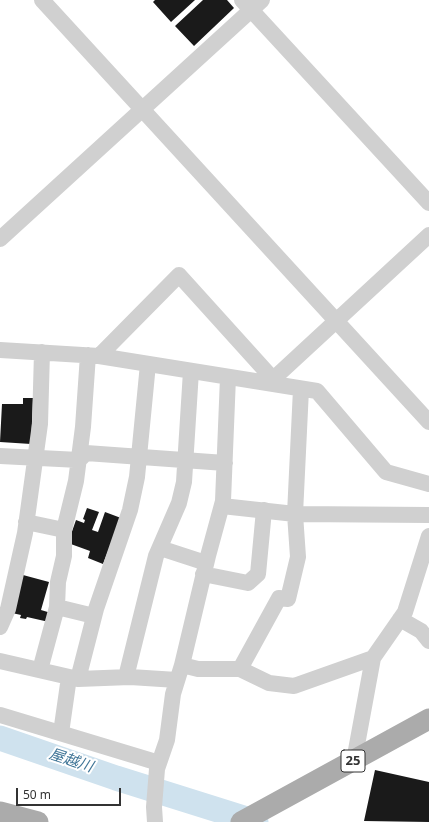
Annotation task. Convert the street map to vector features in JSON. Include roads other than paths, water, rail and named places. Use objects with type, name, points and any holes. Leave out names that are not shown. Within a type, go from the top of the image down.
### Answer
[{"type":"main road","name":"25","points":[[241,822],[429,719]]},
{"type":"main road","points":[[0,812],[38,822]]},
{"type":"street","points":[[42,0],[429,422]]},
{"type":"street","points":[[0,239],[142,109],[251,3],[429,203]]},
{"type":"street","points":[[272,380],[429,235]]},
{"type":"street","points":[[40,670],[57,607],[58,582],[64,556],[64,530],[76,482],[94,355],[179,275],[272,380]]},
{"type":"street","points":[[0,350],[94,355],[228,377],[272,380],[301,389],[317,391],[386,472],[429,484]]},
{"type":"street","points":[[0,627],[8,609],[26,522],[36,457],[40,424],[42,352]]},
{"type":"street","points":[[60,733],[73,678],[130,510],[137,477],[148,364]]},
{"type":"street","points":[[126,677],[142,608],[160,548],[179,503],[184,482],[190,371]]},
{"type":"street","points":[[155,814],[158,766],[167,740],[173,694],[182,665],[222,506],[228,377]]},
{"type":"street","points":[[240,670],[279,598],[288,599],[298,557],[295,514],[301,389]]},
{"type":"street","points":[[0,456],[78,460],[86,454],[224,463]]},
{"type":"street","points":[[222,506],[295,514],[429,515]]},
{"type":"street","points":[[160,548],[205,569],[248,583],[258,574],[264,510]]},
{"type":"street","points":[[26,522],[64,530]]},
{"type":"street","points":[[354,761],[372,658],[405,612],[429,536]]},
{"type":"street","points":[[57,607],[94,616]]},
{"type":"street","points":[[400,619],[426,632]]},
{"type":"street","points":[[182,665],[198,669],[240,670],[269,683],[294,686],[372,658]]},
{"type":"street","points":[[0,660],[73,678],[126,677],[177,680]]},
{"type":"street","points":[[0,715],[60,733],[158,766]]},
{"type":"waterway","name":"屋越川","points":[[0,738],[116,778],[256,822]]}]
